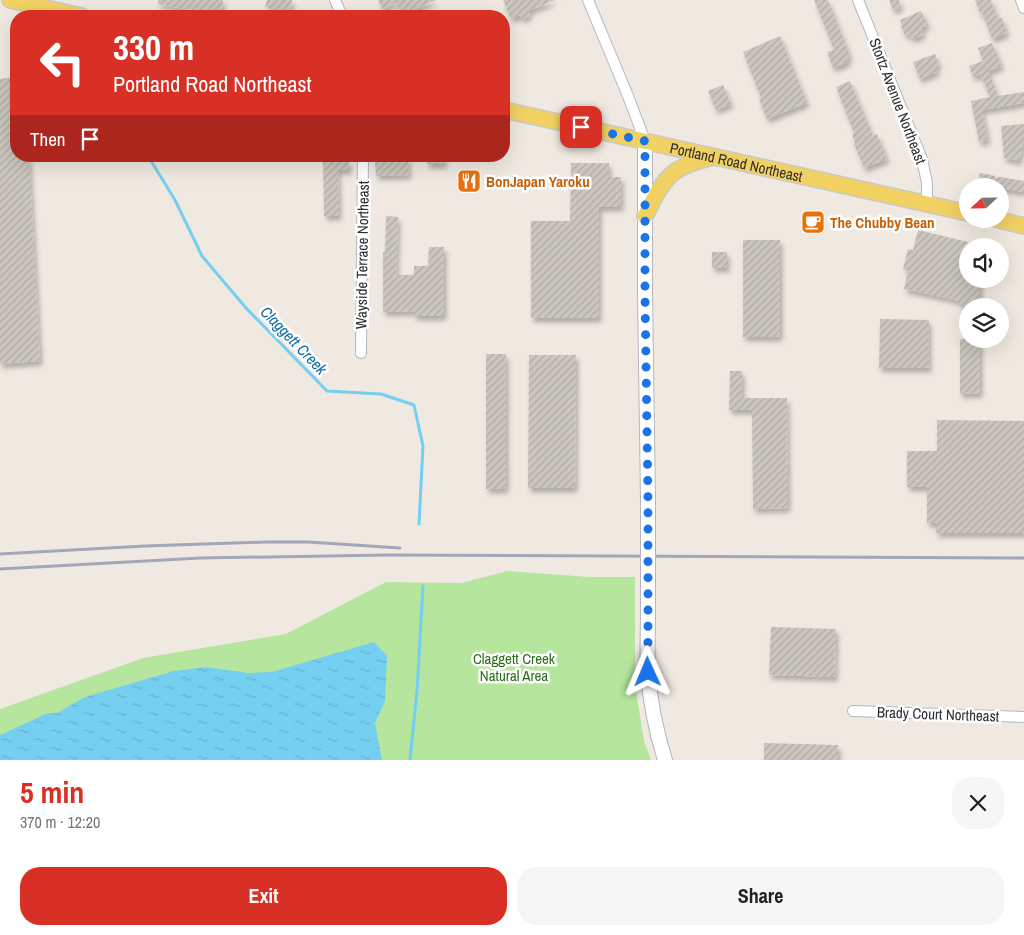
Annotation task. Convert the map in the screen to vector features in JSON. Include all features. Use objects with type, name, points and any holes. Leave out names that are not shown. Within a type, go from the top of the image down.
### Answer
[{"type":"main road","points":[[10,0],[54,10]]},
{"type":"main road","name":"Portland Road Northeast","points":[[510,111],[959,211]]},
{"type":"main road","points":[[645,216],[666,179],[684,166],[713,156]]},
{"type":"main road","points":[[1009,222],[1024,226]]},
{"type":"street","points":[[588,0],[645,141],[648,672],[654,718],[664,760]]},
{"type":"street","name":"Stortz Avenue Northeast","points":[[858,0],[922,159],[927,183],[928,204]]},
{"type":"street","points":[[1021,0],[1024,8]]},
{"type":"street","name":"Wayside Terrace Northeast","points":[[362,353],[364,162]]},
{"type":"street","name":"Brady Court Northeast","points":[[853,711],[1024,717]]},
{"type":"green space","name":"Claggett Creek Natural Area","points":[[507,571],[588,577],[635,577],[635,685],[644,741],[651,760],[0,760],[0,709],[143,658],[286,634],[386,582],[462,583]]},
{"type":"water","points":[[374,642],[387,656],[385,701],[375,723],[382,760],[0,760],[0,735],[48,713],[57,713],[85,697],[174,671],[206,667],[248,673],[272,672]]},
{"type":"building","points":[[158,0],[223,0],[222,10],[190,10],[158,4]]},
{"type":"building","points":[[267,0],[292,0],[290,10],[265,7]]},
{"type":"building","points":[[378,0],[436,0],[413,10],[399,10],[396,3],[382,9]]},
{"type":"building","points":[[503,0],[555,0],[528,11],[530,16],[522,19],[520,15],[511,19],[510,10],[507,10]]},
{"type":"building","points":[[814,0],[828,0],[850,56],[847,58],[848,62],[833,68],[827,52],[834,50]]},
{"type":"building","points":[[889,0],[899,0],[901,7],[893,10]]},
{"type":"building","points":[[975,0],[991,0],[998,19],[1002,18],[1007,33],[992,39],[982,12],[980,13]]},
{"type":"building","points":[[921,11],[928,25],[921,28],[923,35],[912,39],[910,34],[905,36],[900,20]]},
{"type":"building","points":[[780,36],[807,103],[767,119],[743,52]]},
{"type":"building","points":[[992,43],[1002,66],[988,71],[998,96],[1024,92],[1024,103],[982,110],[988,140],[979,142],[971,101],[990,97],[980,74],[973,77],[969,66],[983,61],[978,48]]},
{"type":"building","points":[[935,54],[939,65],[935,67],[937,72],[920,79],[913,62]]},
{"type":"building","points":[[10,78],[10,162],[29,162],[40,361],[0,364],[0,79]]},
{"type":"building","points":[[850,81],[873,136],[877,134],[887,159],[864,168],[854,144],[852,134],[854,133],[836,87]]},
{"type":"building","points":[[723,85],[731,104],[716,110],[708,91]]},
{"type":"building","points":[[1024,124],[1024,139],[1019,161],[1004,158],[1001,126]]},
{"type":"building","points":[[323,162],[349,162],[349,170],[338,170],[339,216],[324,216]]},
{"type":"building","points":[[375,162],[408,162],[409,175],[376,176]]},
{"type":"building","points":[[427,162],[444,162],[444,164],[427,164]]},
{"type":"building","points":[[571,163],[609,163],[609,177],[621,177],[621,207],[599,207],[599,318],[531,318],[531,221],[570,221]]},
{"type":"building","points":[[980,173],[995,176],[995,178],[979,178]]},
{"type":"building","points":[[1009,178],[1024,181],[1024,192],[1009,190]]},
{"type":"building","points":[[386,216],[398,217],[396,275],[414,275],[414,266],[428,266],[429,247],[444,247],[444,316],[414,316],[414,311],[383,312],[383,252],[385,252]]},
{"type":"building","points":[[918,230],[959,240],[959,288],[980,288],[980,298],[959,298],[959,301],[904,289],[908,271],[903,269],[908,249],[913,250]]},
{"type":"building","points":[[743,240],[780,240],[780,337],[743,337]]},
{"type":"building","points":[[712,252],[727,252],[727,268],[712,268]]},
{"type":"building","points":[[880,319],[929,320],[929,368],[879,368]]},
{"type":"building","points":[[960,348],[980,348],[980,393],[960,394]]},
{"type":"building","points":[[486,354],[506,354],[506,489],[486,489]]},
{"type":"building","points":[[529,355],[576,355],[575,488],[528,488]]},
{"type":"building","points":[[730,371],[742,371],[742,398],[787,398],[788,508],[753,509],[752,410],[729,410]]},
{"type":"building","points":[[937,420],[1024,421],[1024,533],[936,533],[936,523],[927,523],[927,487],[907,487],[907,451],[937,451]]},
{"type":"building","points":[[771,627],[836,629],[835,677],[769,675]]},
{"type":"building","points":[[764,743],[838,745],[838,760],[764,760]]},
{"type":"waterway","name":"Claggett Creek","points":[[152,162],[175,200],[202,256],[246,308],[327,391],[381,394],[414,405],[423,446],[419,524]]},
{"type":"waterway","name":"Claggett Creek","points":[[410,760],[417,691],[423,586]]},
{"type":"railway","points":[[0,554],[266,542],[308,542],[400,548]]},
{"type":"railway","points":[[0,569],[200,558],[387,555],[1024,558]]},
{"type":"place","name":"BonJapan Yaroku","points":[[469,181]]},
{"type":"place","name":"The Chubby Bean","points":[[813,222]]},
{"type":"route","points":[[581,127],[645,141],[648,672]]}]
